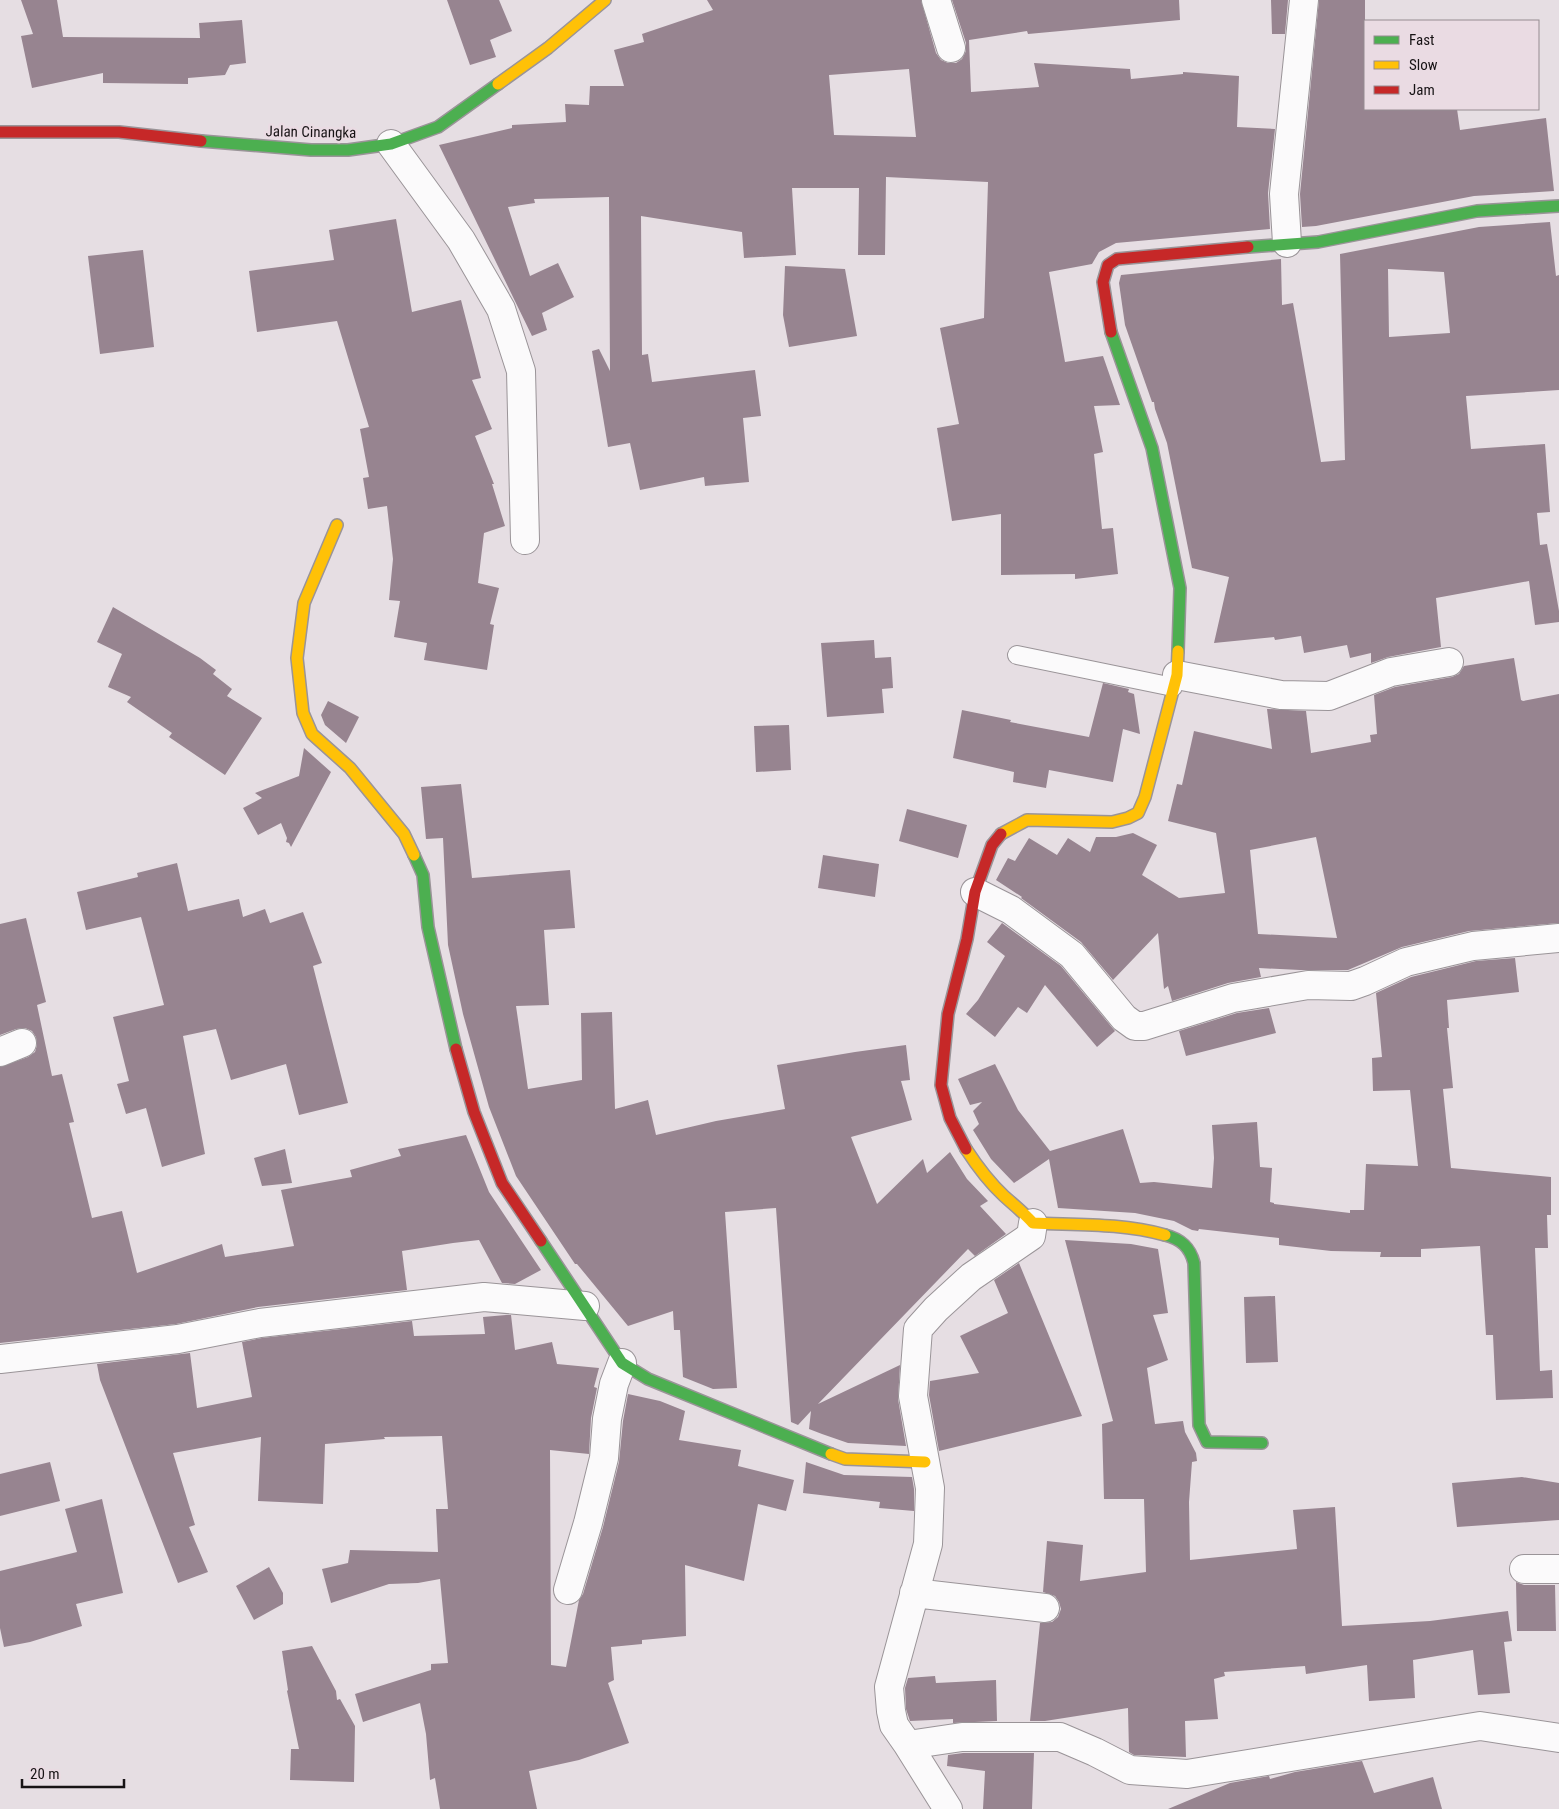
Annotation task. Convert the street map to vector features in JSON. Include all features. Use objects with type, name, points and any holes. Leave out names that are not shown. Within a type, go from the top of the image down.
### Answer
[{"type":"street","name":"Jalan Cinangka","points":[[0,132],[119,132],[220,144],[311,150],[348,150],[391,144],[438,127],[548,48],[605,0]]},
{"type":"street","points":[[936,0],[951,48]]},
{"type":"street","points":[[1287,243],[1284,194],[1304,0]]},
{"type":"street","points":[[391,144],[461,240],[501,309],[521,371],[525,540]]},
{"type":"street","points":[[948,1809],[894,1725],[889,1687],[928,1544],[930,1488],[913,1396],[918,1329],[971,1276],[1031,1236],[1032,1223],[979,1170],[959,1138],[950,1118],[941,1084],[948,1014],[967,939],[975,892],[992,845],[1003,832],[1027,820],[1112,822],[1138,813],[1145,797],[1175,681],[1180,588],[1152,448],[1110,329],[1103,282],[1108,265],[1117,260],[1287,243],[1318,242],[1477,211],[1559,206]]},
{"type":"street","points":[[337,525],[304,604],[297,658],[302,713],[312,734],[350,768],[404,834],[423,875],[428,927],[448,1018],[474,1112],[502,1184],[622,1363],[648,1379],[823,1452],[845,1458],[925,1462]]},
{"type":"street","points":[[1175,681],[1280,695],[1329,696],[1391,672],[1450,662]]},
{"type":"street","points":[[975,892],[1012,910],[1072,955],[1124,1018],[1135,1026],[1144,1026],[1233,998],[1308,985],[1351,986],[1406,962],[1473,946],[1559,938]]},
{"type":"street","points":[[1032,1223],[1121,1227],[1166,1234],[1185,1244],[1191,1250],[1194,1263],[1199,1425],[1207,1442],[1262,1443]]},
{"type":"street","points":[[0,1359],[178,1339],[260,1323],[484,1297],[585,1306]]},
{"type":"street","points":[[568,1590],[591,1514],[604,1458],[608,1410],[614,1384],[622,1363]]},
{"type":"street","points":[[1524,1569],[1559,1569]]},
{"type":"street","points":[[914,1593],[1045,1608]]},
{"type":"street","points":[[908,1745],[962,1737],[1060,1737],[1130,1770],[1187,1774],[1480,1726],[1559,1738]]},
{"type":"lane","points":[[1017,655],[1175,681]]},
{"type":"building","points":[[21,0],[57,0],[63,37],[200,38],[199,23],[242,20],[246,63],[230,65],[225,75],[188,78],[188,84],[103,83],[103,73],[32,88],[21,36],[33,34]]},
{"type":"building","points":[[447,0],[499,0],[512,31],[490,40],[496,57],[470,65]]},
{"type":"building","points":[[707,0],[921,0],[936,53],[941,60],[948,63],[956,63],[962,59],[966,51],[966,43],[952,0],[1179,0],[1180,20],[1028,34],[1027,31],[969,40],[971,92],[1039,87],[1034,63],[1130,69],[1131,79],[1183,74],[1183,72],[1239,76],[1237,127],[1275,129],[1268,193],[1270,229],[1116,243],[1099,252],[1092,264],[1049,272],[1065,362],[1103,356],[1120,405],[1094,406],[1103,452],[1094,454],[1102,529],[1113,528],[1118,574],[1075,579],[1075,574],[1001,575],[1001,514],[952,521],[937,428],[959,424],[940,328],[984,318],[988,182],[886,177],[885,255],[858,255],[859,188],[792,188],[796,255],[744,258],[742,232],[641,216],[642,355],[648,354],[652,382],[755,370],[761,416],[743,418],[749,482],[705,486],[704,477],[640,490],[630,443],[608,447],[592,351],[599,349],[610,371],[609,197],[534,199],[535,203],[508,207],[530,276],[558,263],[574,297],[542,313],[547,330],[532,336],[439,145],[512,128],[512,125],[566,122],[565,104],[589,105],[590,86],[624,86],[614,50],[644,42],[642,34],[713,10]],"holes":[[[909,69],[916,137],[834,135],[829,75]]]},
{"type":"building","points":[[1271,0],[1288,0],[1285,34],[1272,34]]},
{"type":"building","points":[[1319,0],[1365,0],[1364,110],[1457,110],[1460,130],[1546,118],[1554,191],[1474,196],[1302,227],[1300,194]]},
{"type":"building","points":[[396,219],[412,312],[461,300],[481,378],[472,380],[492,429],[475,436],[494,484],[492,484],[505,526],[484,533],[478,583],[499,588],[490,624],[494,625],[487,670],[424,660],[427,643],[394,637],[400,601],[389,600],[393,559],[387,506],[368,509],[363,478],[369,477],[360,429],[369,427],[337,321],[257,332],[249,271],[334,260],[329,230]]},
{"type":"building","points":[[1550,222],[1556,276],[1559,275],[1559,390],[1466,396],[1471,449],[1545,444],[1550,512],[1537,513],[1540,545],[1547,544],[1559,611],[1559,622],[1535,625],[1529,581],[1436,598],[1441,647],[1388,657],[1371,663],[1371,653],[1350,658],[1347,645],[1304,653],[1301,636],[1275,640],[1274,637],[1214,643],[1229,577],[1192,568],[1167,443],[1154,402],[1152,402],[1125,325],[1119,283],[1121,275],[1281,259],[1282,305],[1293,303],[1321,462],[1345,460],[1340,254],[1479,227]],"holes":[[[1388,269],[1444,272],[1450,333],[1389,337]]]},
{"type":"building","points":[[143,250],[154,347],[100,354],[88,256]]},
{"type":"building","points":[[785,266],[845,269],[857,336],[789,347],[783,315]]},
{"type":"building","points":[[113,607],[200,658],[216,670],[213,674],[232,689],[227,696],[262,718],[225,775],[169,737],[172,733],[127,702],[131,697],[108,687],[122,654],[97,642]]},
{"type":"building","points":[[874,640],[875,658],[891,657],[893,688],[882,689],[884,713],[827,717],[821,643]]},
{"type":"building","points":[[1514,658],[1521,700],[1559,694],[1559,923],[1469,931],[1402,947],[1348,970],[1259,968],[1261,977],[1228,983],[1172,1001],[1168,986],[1164,989],[1158,933],[1113,980],[1081,942],[1022,897],[996,880],[1008,858],[1015,861],[1029,838],[1057,855],[1068,838],[1090,852],[1096,837],[1116,837],[1133,833],[1157,845],[1142,875],[1179,898],[1225,893],[1216,833],[1168,821],[1177,784],[1182,785],[1194,731],[1272,749],[1267,709],[1306,711],[1311,753],[1371,742],[1370,735],[1377,734],[1374,695],[1395,687],[1452,677],[1459,674],[1464,666]],"holes":[[[1316,837],[1337,938],[1258,934],[1250,850]]]},
{"type":"building","points":[[1103,683],[1129,689],[1128,692],[1134,694],[1140,734],[1123,729],[1113,782],[1049,770],[1046,788],[1013,782],[1014,772],[953,758],[962,710],[1011,720],[1010,722],[1089,737]]},
{"type":"building","points":[[328,701],[359,717],[346,743],[325,725],[321,715]]},
{"type":"building","points":[[789,725],[791,770],[756,772],[754,726]]},
{"type":"building","points":[[304,748],[331,772],[291,847],[286,842],[287,838],[281,823],[258,835],[243,808],[262,798],[255,793],[299,776]]},
{"type":"building","points":[[461,784],[472,878],[570,870],[575,928],[544,930],[549,1005],[516,1006],[528,1089],[582,1080],[581,1013],[612,1012],[615,1109],[648,1100],[656,1135],[716,1121],[785,1109],[777,1065],[906,1045],[910,1080],[901,1081],[912,1120],[851,1137],[877,1204],[923,1159],[927,1173],[950,1152],[967,1179],[988,1201],[980,1206],[1006,1234],[975,1256],[968,1249],[818,1404],[900,1365],[898,1399],[906,1446],[848,1443],[822,1434],[809,1429],[811,1411],[798,1425],[791,1422],[776,1208],[725,1212],[737,1388],[713,1389],[683,1377],[680,1330],[674,1330],[673,1311],[628,1326],[577,1264],[575,1264],[516,1176],[489,1107],[463,1014],[448,945],[443,838],[426,839],[421,787]]},
{"type":"building","points":[[907,809],[967,825],[958,858],[899,841]]},
{"type":"building","points":[[823,855],[879,864],[875,897],[818,888]]},
{"type":"building","points":[[177,863],[188,911],[239,899],[243,917],[265,909],[270,923],[303,912],[322,963],[313,966],[348,1103],[299,1115],[286,1064],[231,1080],[216,1029],[183,1036],[205,1154],[162,1167],[146,1108],[126,1114],[117,1084],[129,1081],[113,1017],[164,1005],[141,917],[86,930],[77,892],[138,877],[137,873]]},
{"type":"building","points":[[26,918],[46,1002],[37,1005],[52,1076],[62,1074],[74,1122],[69,1123],[92,1218],[122,1211],[137,1273],[222,1244],[225,1257],[294,1246],[281,1190],[352,1177],[350,1170],[401,1156],[398,1149],[466,1135],[489,1192],[541,1270],[515,1284],[502,1283],[479,1240],[453,1243],[402,1251],[407,1290],[258,1307],[176,1324],[0,1343],[0,1067],[28,1057],[35,1052],[37,1045],[36,1037],[32,1031],[25,1028],[0,1035],[0,924]]},
{"type":"building","points":[[1002,923],[1061,966],[1115,1031],[1097,1047],[1045,985],[1027,1013],[1018,1007],[995,1037],[966,1014],[978,1000],[1005,956],[987,942]]},
{"type":"building","points":[[1515,958],[1519,992],[1447,1000],[1449,1028],[1447,1028],[1453,1088],[1443,1089],[1451,1168],[1551,1177],[1551,1215],[1547,1215],[1548,1248],[1535,1248],[1540,1371],[1552,1370],[1553,1398],[1496,1400],[1493,1335],[1486,1335],[1480,1246],[1421,1249],[1421,1257],[1380,1257],[1381,1252],[1331,1251],[1279,1245],[1279,1238],[1199,1229],[1198,1231],[1192,1230],[1174,1221],[1135,1213],[1058,1208],[1049,1159],[1014,1183],[991,1159],[973,1130],[979,1124],[973,1111],[982,1102],[970,1105],[958,1079],[995,1064],[1018,1110],[1050,1151],[1123,1129],[1140,1183],[1154,1182],[1212,1188],[1214,1158],[1212,1125],[1257,1122],[1260,1167],[1272,1168],[1270,1202],[1350,1213],[1350,1210],[1364,1210],[1366,1164],[1418,1166],[1410,1090],[1373,1091],[1372,1058],[1382,1057],[1376,993],[1411,977],[1476,961]]},
{"type":"building","points":[[1269,1008],[1276,1033],[1186,1056],[1179,1031],[1237,1013]]},
{"type":"building","points":[[285,1149],[292,1183],[262,1186],[254,1158]]},
{"type":"building","points":[[1065,1240],[1131,1244],[1158,1249],[1168,1313],[1153,1315],[1168,1360],[1147,1368],[1155,1424],[1183,1421],[1185,1432],[1196,1453],[1197,1461],[1192,1462],[1189,1502],[1190,1560],[1297,1549],[1293,1510],[1335,1507],[1342,1626],[1430,1621],[1508,1611],[1512,1641],[1504,1642],[1510,1693],[1478,1695],[1473,1650],[1413,1660],[1415,1698],[1369,1701],[1367,1665],[1306,1674],[1305,1666],[1224,1672],[1225,1676],[1214,1679],[1218,1719],[1185,1721],[1186,1757],[1134,1755],[1129,1752],[1128,1708],[1045,1721],[1030,1721],[1040,1623],[1052,1622],[1058,1617],[1061,1609],[1055,1596],[1043,1592],[1047,1541],[1083,1545],[1080,1581],[1146,1572],[1144,1499],[1104,1499],[1102,1424],[1113,1421]]},
{"type":"building","points":[[1019,1263],[1082,1416],[939,1451],[929,1395],[930,1381],[979,1373],[960,1336],[1008,1313],[994,1280]]},
{"type":"building","points":[[1275,1296],[1278,1362],[1246,1363],[1244,1297]]},
{"type":"building","points":[[511,1315],[515,1350],[552,1342],[557,1364],[599,1368],[594,1387],[597,1388],[591,1418],[589,1454],[550,1450],[551,1665],[566,1667],[579,1600],[583,1594],[603,1527],[619,1462],[628,1394],[660,1401],[685,1411],[679,1440],[741,1450],[738,1466],[794,1480],[786,1511],[758,1504],[744,1581],[685,1565],[686,1636],[642,1640],[642,1644],[611,1647],[614,1680],[608,1683],[629,1743],[579,1760],[529,1771],[537,1809],[440,1809],[435,1778],[430,1780],[426,1734],[420,1703],[363,1722],[355,1694],[431,1670],[431,1664],[448,1663],[440,1579],[418,1583],[389,1584],[331,1603],[322,1569],[348,1563],[350,1550],[438,1552],[436,1509],[448,1509],[442,1436],[384,1437],[385,1439],[325,1444],[323,1504],[258,1501],[261,1437],[173,1453],[195,1525],[189,1527],[208,1572],[178,1583],[100,1380],[97,1364],[190,1353],[197,1408],[252,1397],[242,1342],[262,1338],[412,1321],[414,1336],[485,1334],[483,1317]]},
{"type":"building","points":[[50,1462],[60,1501],[0,1516],[0,1474]]},
{"type":"building","points":[[806,1462],[844,1475],[912,1477],[914,1511],[879,1508],[880,1502],[803,1493]]},
{"type":"building","points":[[1522,1477],[1559,1483],[1559,1520],[1457,1527],[1452,1483]]},
{"type":"building","points":[[102,1499],[123,1593],[76,1604],[82,1626],[30,1642],[4,1647],[0,1628],[0,1571],[77,1552],[65,1509]]},
{"type":"building","points":[[269,1567],[283,1593],[283,1604],[254,1620],[236,1586]]},
{"type":"building","points":[[1516,1582],[1524,1585],[1555,1585],[1556,1631],[1517,1631]]},
{"type":"building","points":[[312,1646],[336,1691],[337,1700],[340,1699],[355,1726],[354,1782],[290,1780],[291,1749],[299,1749],[287,1691],[282,1651]]},
{"type":"building","points":[[935,1676],[936,1683],[996,1680],[997,1721],[953,1723],[953,1719],[910,1721],[906,1709],[905,1688],[908,1678]]},
{"type":"building","points":[[963,1753],[1034,1753],[1032,1809],[983,1809],[985,1771],[947,1766],[948,1755]]},
{"type":"building","points":[[1362,1761],[1374,1793],[1433,1777],[1442,1809],[1168,1809],[1230,1783],[1269,1776],[1270,1779],[1295,1772]]},
{"type":"traffic: fast","points":[[201,141],[311,150],[348,150],[391,144],[438,127],[498,84]]},
{"type":"traffic: fast","points":[[1248,247],[1318,242],[1477,211],[1559,206]]},
{"type":"traffic: fast","points":[[1111,332],[1152,448],[1180,588],[1178,651]]},
{"type":"traffic: fast","points":[[414,855],[423,875],[428,927],[456,1049]]},
{"type":"traffic: fast","points":[[1165,1235],[1184,1244],[1190,1252],[1194,1263],[1199,1425],[1207,1442],[1262,1443]]},
{"type":"traffic: fast","points":[[541,1241],[622,1363],[648,1379],[831,1454]]},
{"type":"traffic: slow","points":[[498,84],[548,48],[605,0]]},
{"type":"traffic: slow","points":[[337,525],[304,603],[297,658],[303,713],[312,734],[350,768],[404,834],[414,855]]},
{"type":"traffic: slow","points":[[1001,834],[1027,820],[1112,822],[1138,813],[1145,797],[1177,675],[1178,651]]},
{"type":"traffic: slow","points":[[966,1149],[993,1185],[1033,1223],[1116,1226],[1165,1235]]},
{"type":"traffic: slow","points":[[831,1454],[845,1459],[925,1462]]},
{"type":"traffic: jam","points":[[0,132],[119,132],[201,141]]},
{"type":"traffic: jam","points":[[1111,332],[1103,282],[1108,265],[1117,259],[1248,247]]},
{"type":"traffic: jam","points":[[966,1149],[950,1118],[941,1085],[948,1014],[967,939],[975,892],[992,845],[1001,834]]},
{"type":"traffic: jam","points":[[456,1049],[474,1112],[502,1183],[541,1241]]}]
